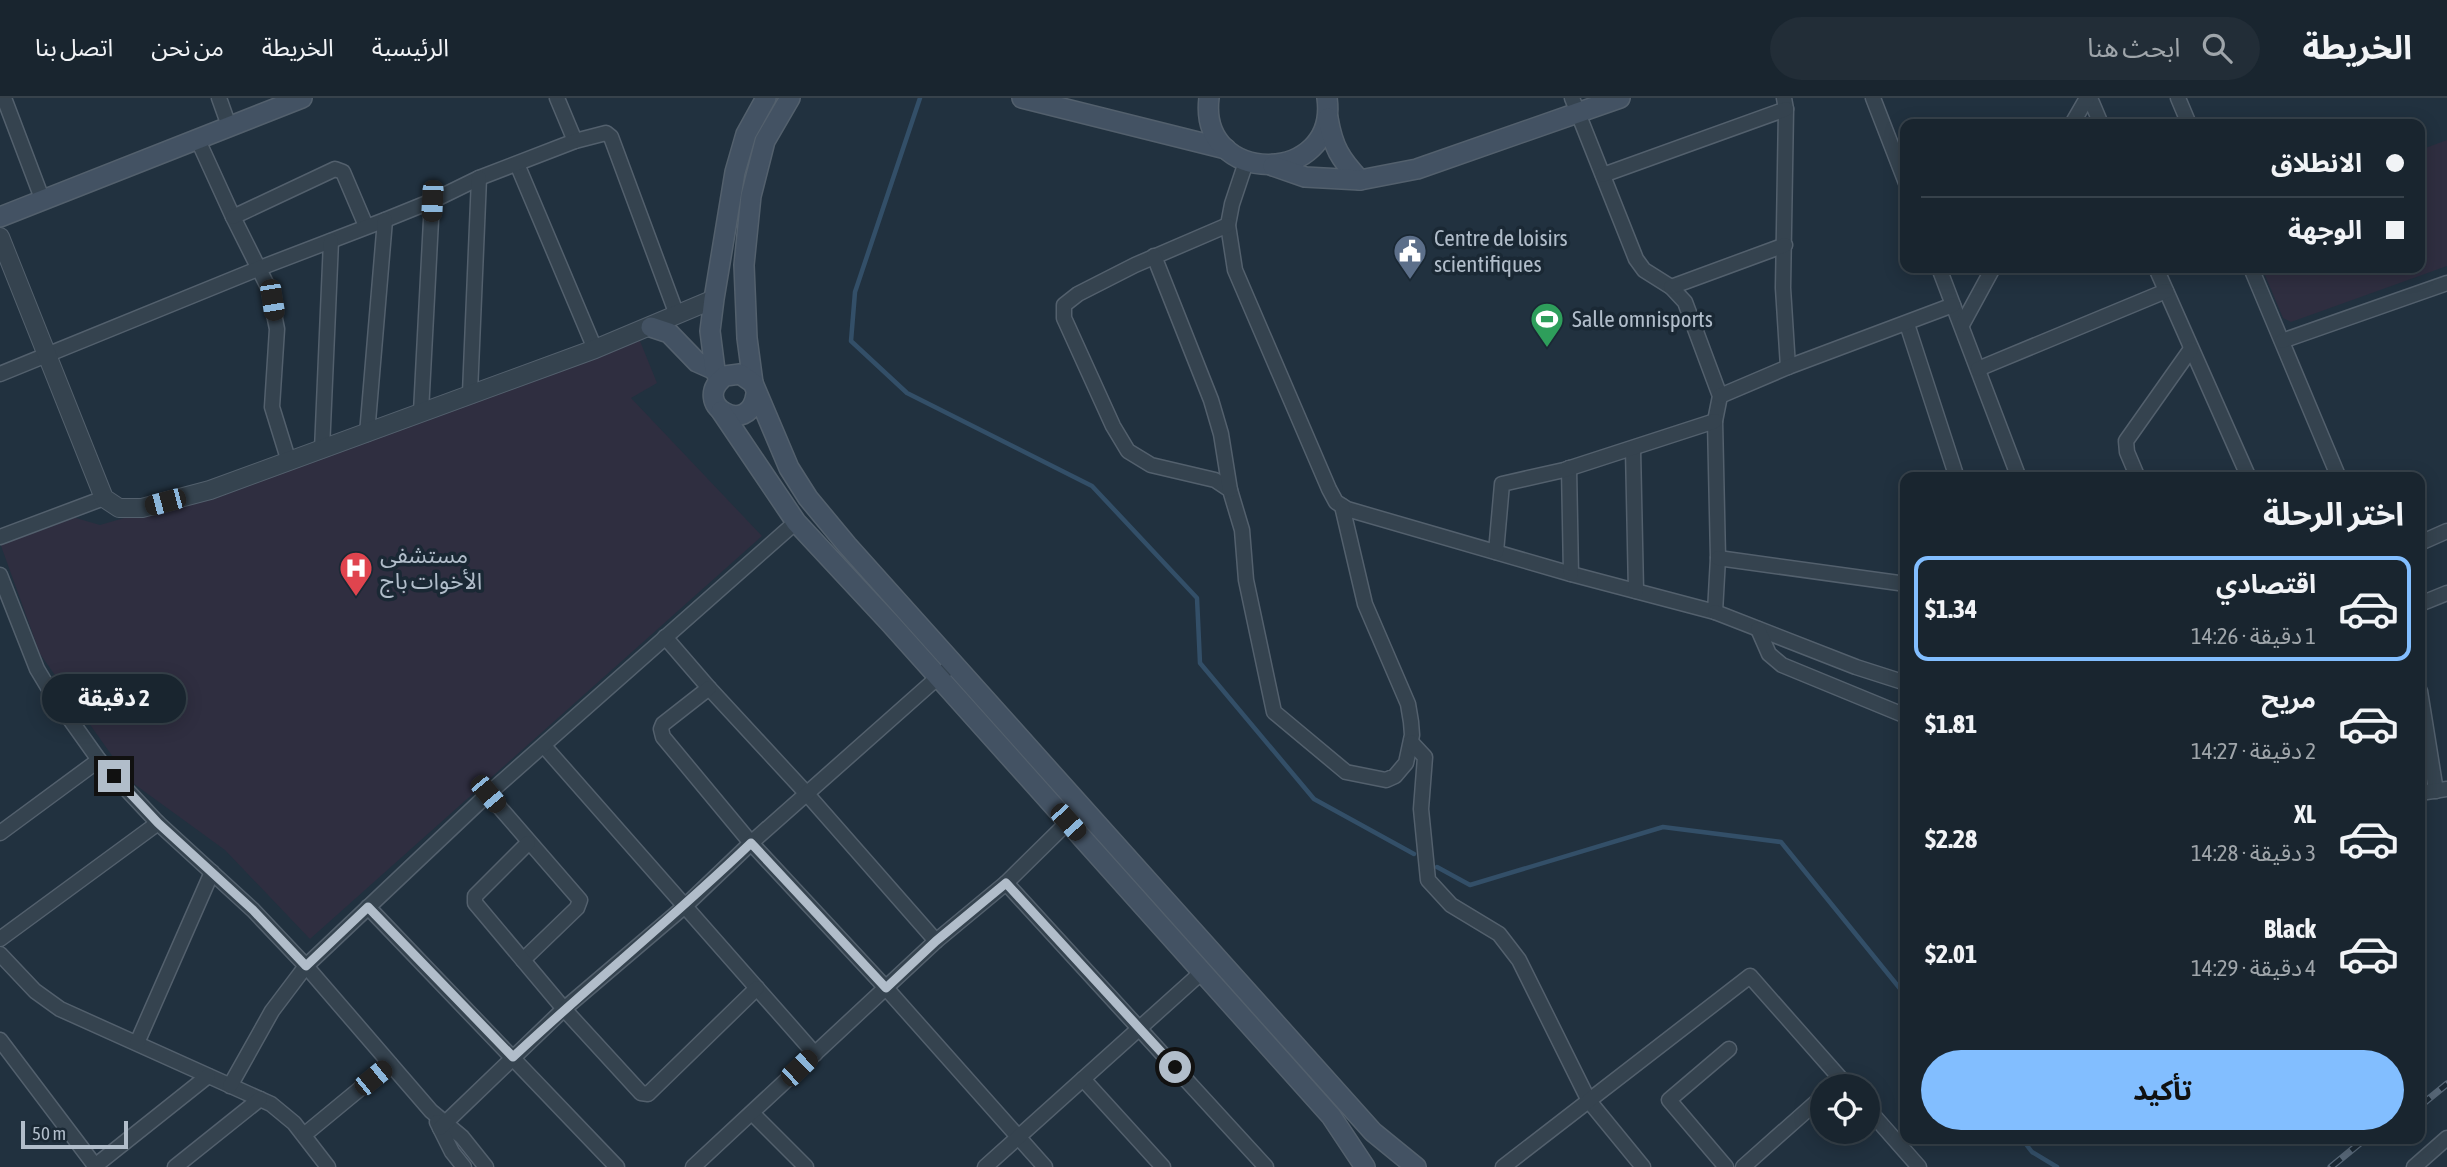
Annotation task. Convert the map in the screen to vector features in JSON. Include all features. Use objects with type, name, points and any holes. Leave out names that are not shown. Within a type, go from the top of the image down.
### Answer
[{"type":"main road","points":[[0,217],[302,98]]},
{"type":"main road","points":[[765,98],[746,134],[735,172],[714,299],[710,331],[717,375],[713,394],[715,402],[796,522],[1331,1116],[1365,1167]]},
{"type":"main road","points":[[721,411],[734,416],[747,412],[755,401],[744,265],[751,196],[765,141],[790,98]]},
{"type":"main road","points":[[1022,98],[1226,149],[1246,162],[1273,166],[1305,177],[1360,180],[1417,169],[1575,106],[1620,98]]},
{"type":"main road","points":[[1209,98],[1213,129],[1226,149]]},
{"type":"main road","points":[[1327,106],[1331,139],[1337,153],[1360,180]]},
{"type":"main road","points":[[1273,166],[1286,163],[1309,150],[1318,140],[1327,106]]},
{"type":"main road","points":[[651,327],[669,333],[697,362],[717,375],[747,377],[789,468],[808,498],[847,545],[1373,1132],[1416,1167]]},
{"type":"street","points":[[4,98],[43,201]]},
{"type":"street","points":[[219,98],[229,126]]},
{"type":"street","points":[[557,98],[575,141]]},
{"type":"street","points":[[1873,98],[1900,168]]},
{"type":"street","points":[[2075,119],[2088,98]]},
{"type":"street","points":[[2088,98],[2098,119]]},
{"type":"street","points":[[2178,98],[2187,119]]},
{"type":"street","points":[[1603,175],[1785,103],[1783,288],[1788,367]]},
{"type":"street","points":[[1575,106],[1636,259],[1644,270],[1671,287],[1685,302],[1720,396],[1715,421],[1718,558],[1715,612]]},
{"type":"street","points":[[0,374],[432,201],[479,178],[575,141],[606,133],[611,136],[677,315]]},
{"type":"street","points":[[197,138],[269,289],[277,329],[272,407],[289,462]]},
{"type":"street","points":[[1246,162],[1228,225],[1235,271],[1336,502],[1571,574],[1715,612],[1856,667],[1900,681]]},
{"type":"street","points":[[517,164],[595,349]]},
{"type":"street","points":[[233,217],[335,169],[343,172],[366,226]]},
{"type":"street","points":[[470,393],[479,178]]},
{"type":"street","points":[[421,412],[432,201]]},
{"type":"street","points":[[367,434],[385,220]]},
{"type":"street","points":[[1228,225],[1154,256],[1070,299],[1064,305],[1064,318],[1113,426],[1128,451],[1151,465],[1215,480],[1230,490]]},
{"type":"street","points":[[0,237],[104,498],[119,508],[142,508],[210,490],[595,349],[714,299]]},
{"type":"street","points":[[322,450],[331,241]]},
{"type":"street","points":[[1671,287],[1785,245]]},
{"type":"street","points":[[1154,256],[1211,400],[1223,445],[1230,490],[1242,530],[1246,580],[1274,712],[1346,772],[1386,780],[1401,771],[1406,763],[1411,742],[1411,722],[1408,704],[1365,604],[1342,506]]},
{"type":"street","points":[[1941,273],[2018,472]]},
{"type":"street","points":[[1962,325],[1990,273]]},
{"type":"street","points":[[2158,273],[2246,472]]},
{"type":"street","points":[[2253,273],[2337,472]]},
{"type":"street","points":[[2282,341],[2447,283]]},
{"type":"street","points":[[1978,369],[2166,291]]},
{"type":"street","points":[[1720,396],[1788,367],[1953,305]]},
{"type":"street","points":[[1906,324],[1955,472]]},
{"type":"street","points":[[2135,472],[2127,452],[2126,441],[2191,349]]},
{"type":"street","points":[[1496,552],[1502,484],[1569,468],[1715,421]]},
{"type":"street","points":[[1633,449],[1636,591]]},
{"type":"street","points":[[1569,468],[1571,574]]},
{"type":"street","points":[[0,537],[104,498]]},
{"type":"street","points":[[230,1086],[272,1011],[306,966],[488,794],[796,522]]},
{"type":"street","points":[[2425,540],[2447,531]]},
{"type":"street","points":[[1718,558],[1900,583]]},
{"type":"street","points":[[0,575],[37,669],[99,760],[158,823],[253,910],[306,966],[443,1126],[452,1152],[464,1167]]},
{"type":"street","points":[[2425,602],[2447,593]]},
{"type":"street","points":[[1758,629],[1766,650],[1782,665],[1900,714]]},
{"type":"street","points":[[665,637],[936,941]]},
{"type":"street","points":[[443,1126],[564,1009],[685,906],[751,843],[954,663]]},
{"type":"street","points":[[709,688],[663,724],[661,733],[751,843],[886,988],[1045,1167]]},
{"type":"street","points":[[2425,714],[2442,790]]},
{"type":"street","points":[[1411,742],[1426,757],[1420,809],[1428,880],[1451,905],[1499,934],[1519,960],[1589,1101],[1643,1167]]},
{"type":"street","points":[[544,746],[815,1054]]},
{"type":"street","points":[[1,829],[99,760]]},
{"type":"street","points":[[488,794],[528,843],[579,897],[580,902],[523,960]]},
{"type":"street","points":[[693,1167],[936,941],[1006,883],[1068,822]]},
{"type":"street","points":[[0,939],[158,823]]},
{"type":"street","points":[[528,843],[474,898],[476,904],[564,1009],[644,1095],[757,988]]},
{"type":"street","points":[[138,1043],[212,872]]},
{"type":"street","points":[[1006,883],[1266,1167]]},
{"type":"street","points":[[368,907],[617,1167]]},
{"type":"street","points":[[0,954],[35,991],[60,1009],[260,1099],[283,1112],[327,1167]]},
{"type":"street","points":[[985,1167],[1202,972]]},
{"type":"street","points":[[1503,1167],[1750,976],[1837,1074]]},
{"type":"street","points":[[0,1040],[96,1166],[208,1076]]},
{"type":"street","points":[[1726,1167],[1669,1100],[1729,1049]]},
{"type":"street","points":[[303,1135],[390,1064]]},
{"type":"street","points":[[1083,1079],[1163,1167]]},
{"type":"street","points":[[175,1167],[260,1099]]},
{"type":"street","points":[[1743,1167],[1810,1108]]},
{"type":"street","points":[[752,1113],[806,1167]]},
{"type":"street","points":[[1880,1123],[1919,1167]]},
{"type":"street","points":[[443,1126],[462,1137],[486,1167]]},
{"type":"street","points":[[2414,1167],[2447,1138]]},
{"type":"shaded area","points":[[2447,140],[2447,266],[2291,322],[2283,318],[2264,273],[2425,273],[2425,148]]},
{"type":"shaded area","name":"مستشفى الأخوات باج","points":[[638,336],[657,383],[631,398],[762,536],[310,939],[225,850],[130,781],[40,654],[0,543],[69,516],[100,525],[269,476]]},
{"type":"waterway","points":[[920,98],[855,292],[851,341],[907,393],[1092,486],[1197,598],[1200,663],[1314,799],[1414,854]]},
{"type":"waterway","points":[[1437,867],[1470,885],[1663,827],[1781,842],[1900,989]]},
{"type":"waterway","points":[[2026,1144],[2032,1152],[2057,1167]]},
{"type":"railway","points":[[2425,1102],[2447,1084]]},
{"type":"railway","points":[[2331,1167],[2359,1144]]},
{"type":"place","name":"Centre de loisirs scientifiques","points":[[1410,281]]},
{"type":"place","name":"Salle omnisports","points":[[1547,349]]},
{"type":"place","name":"مستشفى الأخوات باج","points":[[356,598]]},
{"type":"route","points":[[114,776],[158,823],[253,910],[306,966],[368,907],[513,1057],[564,1009],[685,906],[751,843],[886,988],[936,941],[1006,883],[1175,1067]]}]
